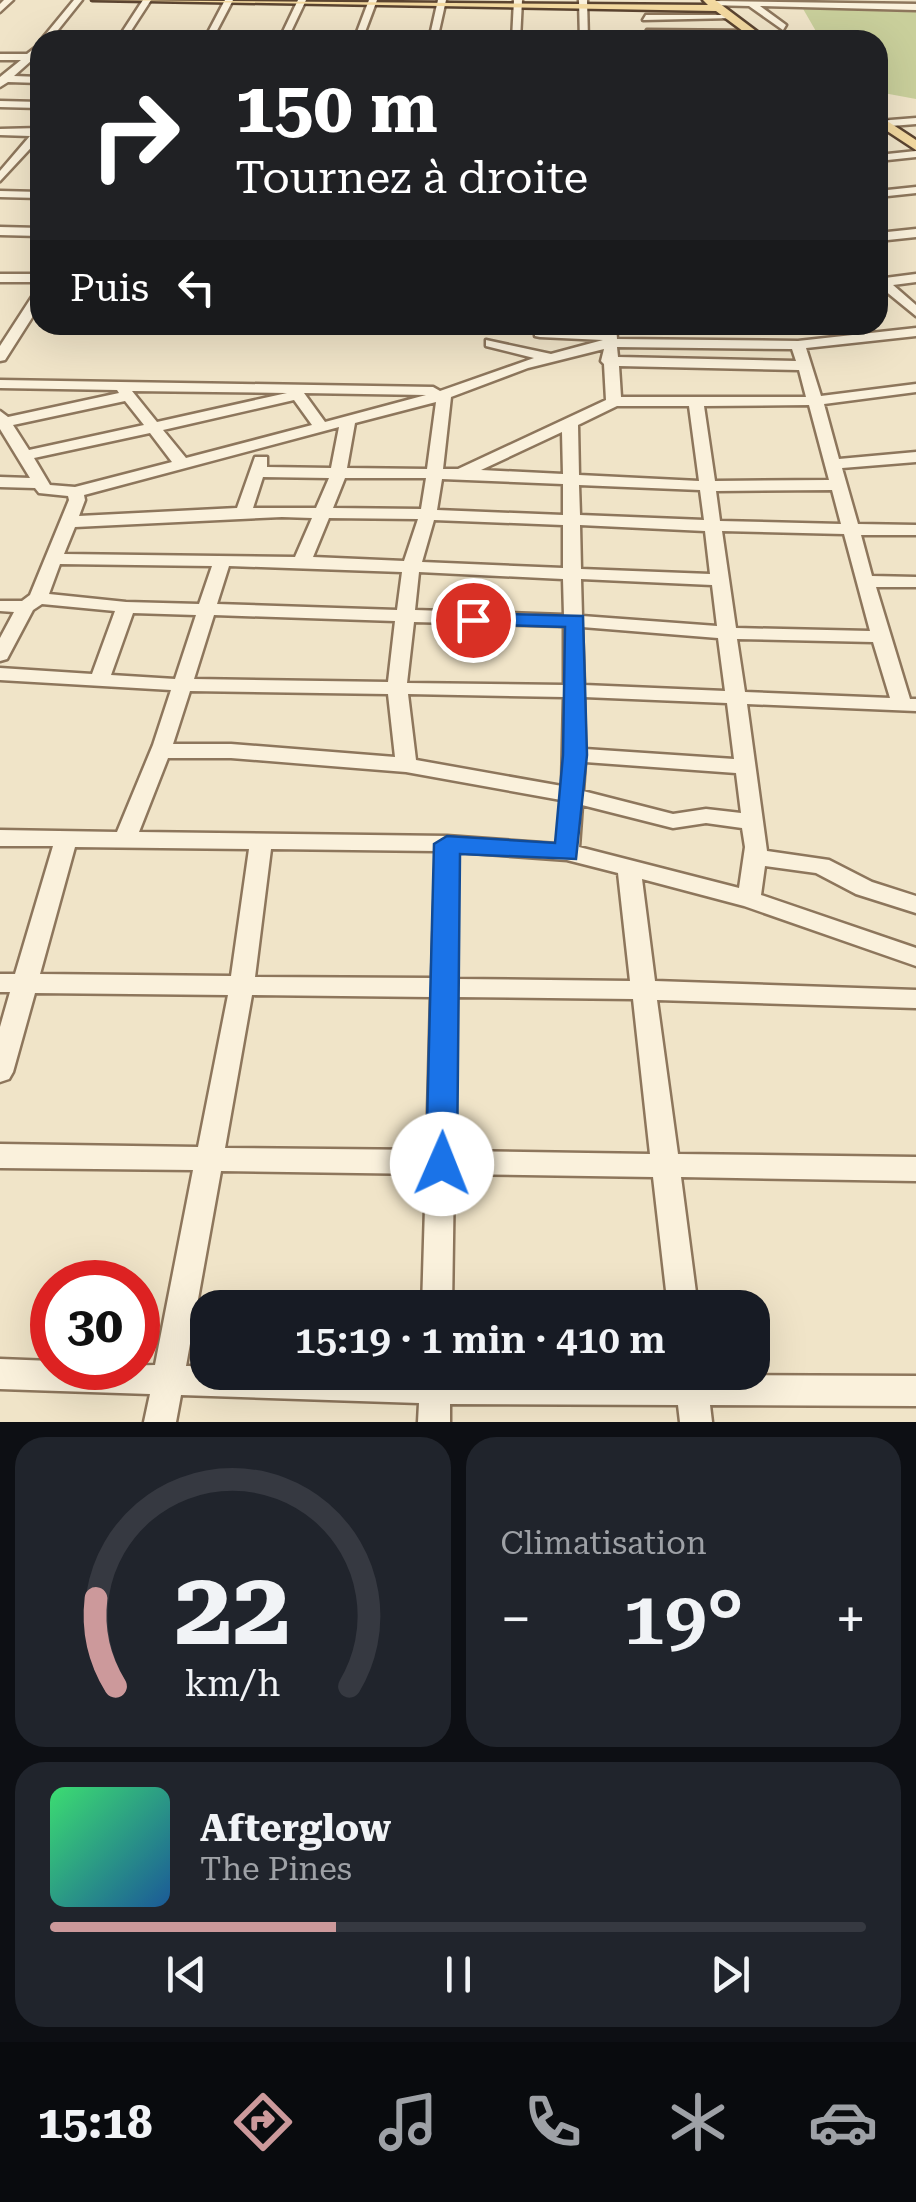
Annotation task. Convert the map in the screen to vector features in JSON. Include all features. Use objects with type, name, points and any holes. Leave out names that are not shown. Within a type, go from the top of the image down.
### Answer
[{"type":"main road","points":[[97,0],[583,3],[644,8],[713,4],[747,30]]},
{"type":"main road","points":[[888,128],[916,150]]},
{"type":"street","points":[[0,9],[9,0]]},
{"type":"street","points":[[54,30],[78,0]]},
{"type":"street","points":[[128,30],[147,0]]},
{"type":"street","points":[[213,30],[228,1]]},
{"type":"street","points":[[288,30],[302,1]]},
{"type":"street","points":[[362,30],[372,2]]},
{"type":"street","points":[[435,30],[441,2]]},
{"type":"street","points":[[517,30],[518,3]]},
{"type":"street","points":[[583,3],[584,30]]},
{"type":"street","points":[[713,4],[916,5]]},
{"type":"street","points":[[751,4],[783,28]]},
{"type":"street","points":[[644,8],[730,18]]},
{"type":"street","points":[[0,57],[30,57]]},
{"type":"street","points":[[2,81],[30,61]]},
{"type":"street","points":[[2,81],[30,80]]},
{"type":"street","points":[[0,104],[30,105]]},
{"type":"street","points":[[888,122],[916,121]]},
{"type":"street","points":[[0,132],[30,132]]},
{"type":"street","points":[[0,178],[30,143]]},
{"type":"street","points":[[888,156],[916,150]]},
{"type":"street","points":[[888,193],[916,190]]},
{"type":"street","points":[[0,194],[30,195]]},
{"type":"street","points":[[0,231],[30,232]]},
{"type":"street","points":[[888,236],[916,234]]},
{"type":"street","points":[[0,278],[30,278]]},
{"type":"street","points":[[888,280],[916,278]]},
{"type":"street","points":[[888,287],[916,312]]},
{"type":"street","points":[[0,357],[30,310]]},
{"type":"street","points":[[0,332],[16,332]]},
{"type":"street","points":[[124,391],[3,419],[28,455],[45,490],[55,494],[74,492],[348,421],[448,393],[609,335],[798,345],[916,332]]},
{"type":"street","points":[[486,379],[494,360],[492,335]]},
{"type":"street","points":[[609,335],[614,402]]},
{"type":"street","points":[[492,343],[549,357]]},
{"type":"street","points":[[0,674],[182,685],[396,686],[909,705],[880,637],[837,464],[798,345]]},
{"type":"street","points":[[608,361],[805,366]]},
{"type":"street","points":[[0,384],[124,391],[448,393]]},
{"type":"street","points":[[459,474],[614,402],[816,401],[916,388]]},
{"type":"street","points":[[28,455],[330,390]]},
{"type":"street","points":[[124,391],[183,465]]},
{"type":"street","points":[[406,765],[396,686],[411,568],[428,515],[448,393]]},
{"type":"street","points":[[298,395],[322,428]]},
{"type":"street","points":[[696,402],[753,822],[754,858],[748,899]]},
{"type":"street","points":[[302,562],[338,475],[348,421]]},
{"type":"street","points":[[567,852],[575,755],[570,421]]},
{"type":"street","points":[[244,511],[266,441]]},
{"type":"street","points":[[837,464],[916,457]]},
{"type":"street","points":[[258,472],[459,474],[708,486],[841,484]]},
{"type":"street","points":[[0,482],[43,482]]},
{"type":"street","points":[[0,655],[54,558],[77,506],[74,492]]},
{"type":"street","points":[[70,522],[244,511],[570,518],[714,528],[916,530]]},
{"type":"street","points":[[54,558],[302,562],[720,580]]},
{"type":"street","points":[[125,839],[161,750],[222,562]]},
{"type":"street","points":[[864,580],[916,582]]},
{"type":"street","points":[[0,606],[32,602],[206,613],[575,621],[729,633],[880,637]]},
{"type":"street","points":[[100,679],[126,607]]},
{"type":"street","points":[[161,750],[231,751],[406,765],[571,795],[673,821],[706,816],[753,822]]},
{"type":"street","points":[[575,755],[747,767]]},
{"type":"street","points":[[0,838],[447,844],[567,852],[748,899],[916,957]]},
{"type":"street","points":[[0,1072],[66,838]]},
{"type":"street","points":[[160,1422],[242,984],[262,843]]},
{"type":"street","points":[[438,1290],[447,844]]},
{"type":"street","points":[[754,858],[821,866],[864,888],[916,905]]},
{"type":"street","points":[[629,869],[681,1290]]},
{"type":"street","points":[[0,983],[642,990],[916,999]]},
{"type":"street","points":[[0,1156],[916,1169]]},
{"type":"street","points":[[0,1374],[190,1379]]},
{"type":"street","points":[[434,1422],[435,1390]]},
{"type":"street","points":[[601,1390],[693,1395],[916,1391]]},
{"type":"green space","points":[[802,7],[916,9],[916,99],[888,94],[888,30],[815,30]]},
{"type":"route","points":[[442,1164],[447,844],[567,852],[575,755],[575,621],[473,620]]}]
